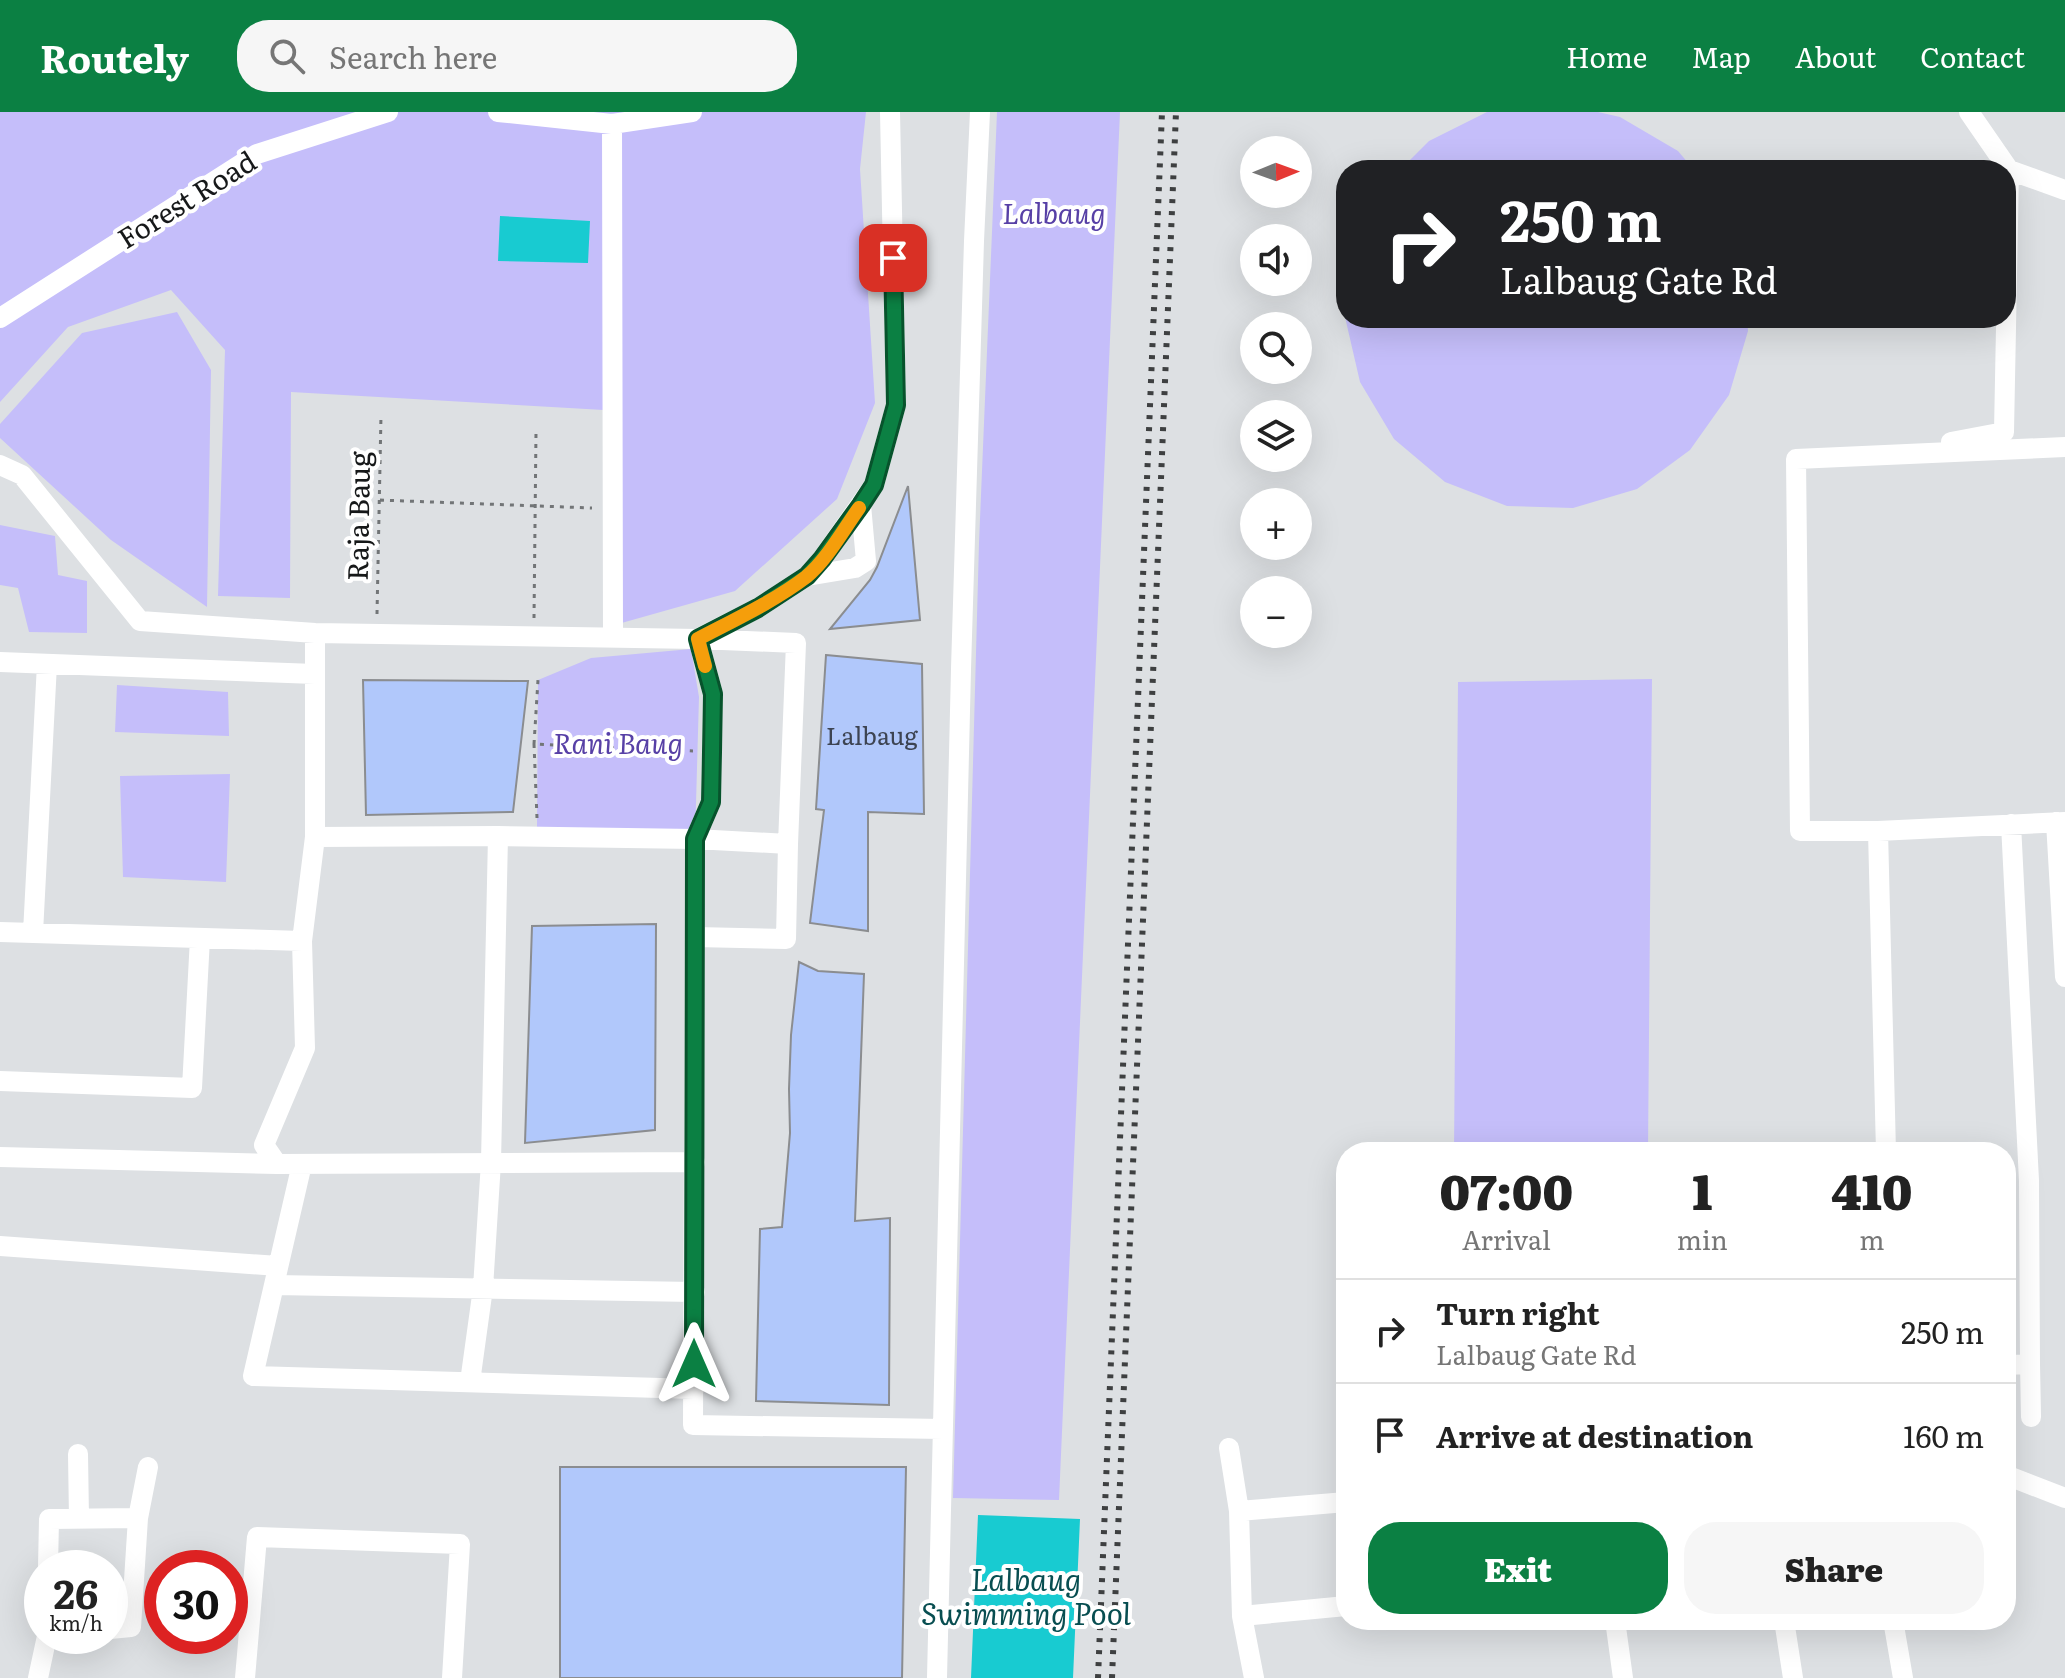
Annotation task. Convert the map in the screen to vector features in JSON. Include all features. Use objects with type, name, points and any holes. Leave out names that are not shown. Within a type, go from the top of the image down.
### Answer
[{"type":"street","name":"Forest Road","points":[[0,318],[257,154],[388,112]]},
{"type":"street","points":[[498,112],[612,124],[692,112]]},
{"type":"street","points":[[698,639],[758,608],[807,576],[874,485],[896,405],[890,112]]},
{"type":"street","points":[[937,1678],[961,669],[980,112]]},
{"type":"street","points":[[961,669],[969,638],[991,112]]},
{"type":"street","points":[[1969,112],[2002,160]]},
{"type":"street","points":[[612,124],[613,638]]},
{"type":"street","points":[[2016,172],[2065,190]]},
{"type":"street","points":[[1880,455],[2004,432],[2006,328]]},
{"type":"street","points":[[2065,447],[1796,459],[1800,831],[1878,831],[2061,822],[2065,977]]},
{"type":"street","points":[[0,465],[22,475],[140,621],[315,633],[796,643],[786,939],[695,937]]},
{"type":"street","points":[[807,576],[855,568],[866,561],[861,505]]},
{"type":"street","points":[[277,1164],[264,1145],[305,1048],[302,941],[315,837],[315,633]]},
{"type":"street","points":[[698,639],[713,694],[711,802],[695,839],[693,1425],[943,1429]]},
{"type":"street","points":[[0,662],[315,674]]},
{"type":"street","points":[[33,933],[47,664]]},
{"type":"street","points":[[2011,824],[2029,1181],[2031,1417]]},
{"type":"street","points":[[1878,831],[1886,1142]]},
{"type":"street","points":[[315,837],[498,836],[695,839],[788,844]]},
{"type":"street","points":[[470,1382],[483,1288],[491,1162],[498,836]]},
{"type":"street","points":[[0,932],[302,941]]},
{"type":"street","points":[[0,1081],[192,1088],[200,938]]},
{"type":"street","points":[[0,1157],[277,1164],[695,1162]]},
{"type":"street","points":[[302,1164],[253,1376],[694,1389]]},
{"type":"street","points":[[0,1246],[276,1275],[483,1288],[695,1292]]},
{"type":"street","points":[[2016,1365],[2030,1364]]},
{"type":"street","points":[[1229,1448],[1239,1511],[1242,1616],[1254,1678]]},
{"type":"street","points":[[78,1454],[79,1519]]},
{"type":"street","points":[[128,1627],[131,1627],[138,1518],[148,1467]]},
{"type":"street","points":[[2016,1479],[2065,1498]]},
{"type":"street","points":[[1239,1511],[1336,1503]]},
{"type":"street","points":[[48,1550],[49,1519],[138,1518]]},
{"type":"street","points":[[245,1678],[257,1537],[460,1544],[452,1678]]},
{"type":"street","points":[[1242,1616],[1336,1607]]},
{"type":"street","points":[[1616,1630],[1623,1678]]},
{"type":"street","points":[[1786,1630],[1793,1678]]},
{"type":"street","points":[[1895,1630],[1903,1678]]},
{"type":"street","points":[[38,1678],[43,1654]]},
{"type":"path","name":"Raja Baug","points":[[377,618],[381,415]]},
{"type":"path","points":[[534,626],[536,432]]},
{"type":"path","points":[[380,500],[614,509]]},
{"type":"path","points":[[537,837],[534,744],[538,680]]},
{"type":"path","points":[[534,744],[712,752]]},
{"type":"green space","points":[[0,112],[866,112],[860,169],[875,403],[837,499],[735,591],[618,624],[621,411],[291,392],[290,598],[218,596],[225,350],[171,290],[68,327],[0,402]]},
{"type":"green space","name":"Lalbaug","points":[[997,112],[1120,112],[1059,1500],[953,1498],[979,543]]},
{"type":"green space","points":[[1487,112],[1598,112],[1620,117],[1678,151],[1686,160],[1410,160],[1429,141]]},
{"type":"green space","points":[[177,312],[211,370],[207,607],[111,540],[0,438],[0,424],[82,333]]},
{"type":"green space","points":[[1348,328],[1748,328],[1729,395],[1690,450],[1637,489],[1573,508],[1507,506],[1445,482],[1394,439],[1360,382]]},
{"type":"green space","points":[[0,525],[55,536],[58,575],[87,581],[87,633],[29,632],[18,588],[0,585]]},
{"type":"green space","name":"Rani Baug","points":[[691,649],[699,697],[695,839],[537,827],[538,680],[591,658]]},
{"type":"green space","points":[[1652,679],[1648,1142],[1454,1142],[1458,682]]},
{"type":"green space","points":[[117,685],[228,692],[229,736],[115,732]]},
{"type":"green space","points":[[230,774],[226,882],[123,877],[120,776]]},
{"type":"water","points":[[500,216],[590,221],[588,263],[498,261]]},
{"type":"water","name":"Lalbaug Swimming Pool","points":[[978,1515],[1080,1519],[1073,1678],[971,1678]]},
{"type":"building","points":[[908,486],[920,620],[830,629],[870,580]]},
{"type":"building","points":[[826,655],[922,664],[924,814],[868,812],[868,931],[810,923],[824,810],[816,809]]},
{"type":"building","points":[[363,680],[528,681],[513,812],[366,815]]},
{"type":"building","points":[[656,924],[655,1130],[525,1143],[532,926]]},
{"type":"building","points":[[799,962],[818,971],[864,974],[855,1221],[890,1218],[889,1405],[756,1401],[760,1229],[782,1227],[790,1133],[791,1035]]},
{"type":"building","points":[[560,1467],[906,1467],[902,1678],[560,1678]]},
{"type":"railway","points":[[1098,1678],[1162,112]]},
{"type":"railway","points":[[1112,1678],[1176,112]]},
{"type":"slow traffic","points":[[705,666],[698,639],[758,608],[807,576],[859,508]]},
{"type":"route","points":[[694,1364],[695,839],[711,802],[713,694],[698,639],[758,608],[807,576],[874,485],[896,405],[893,258]]}]
